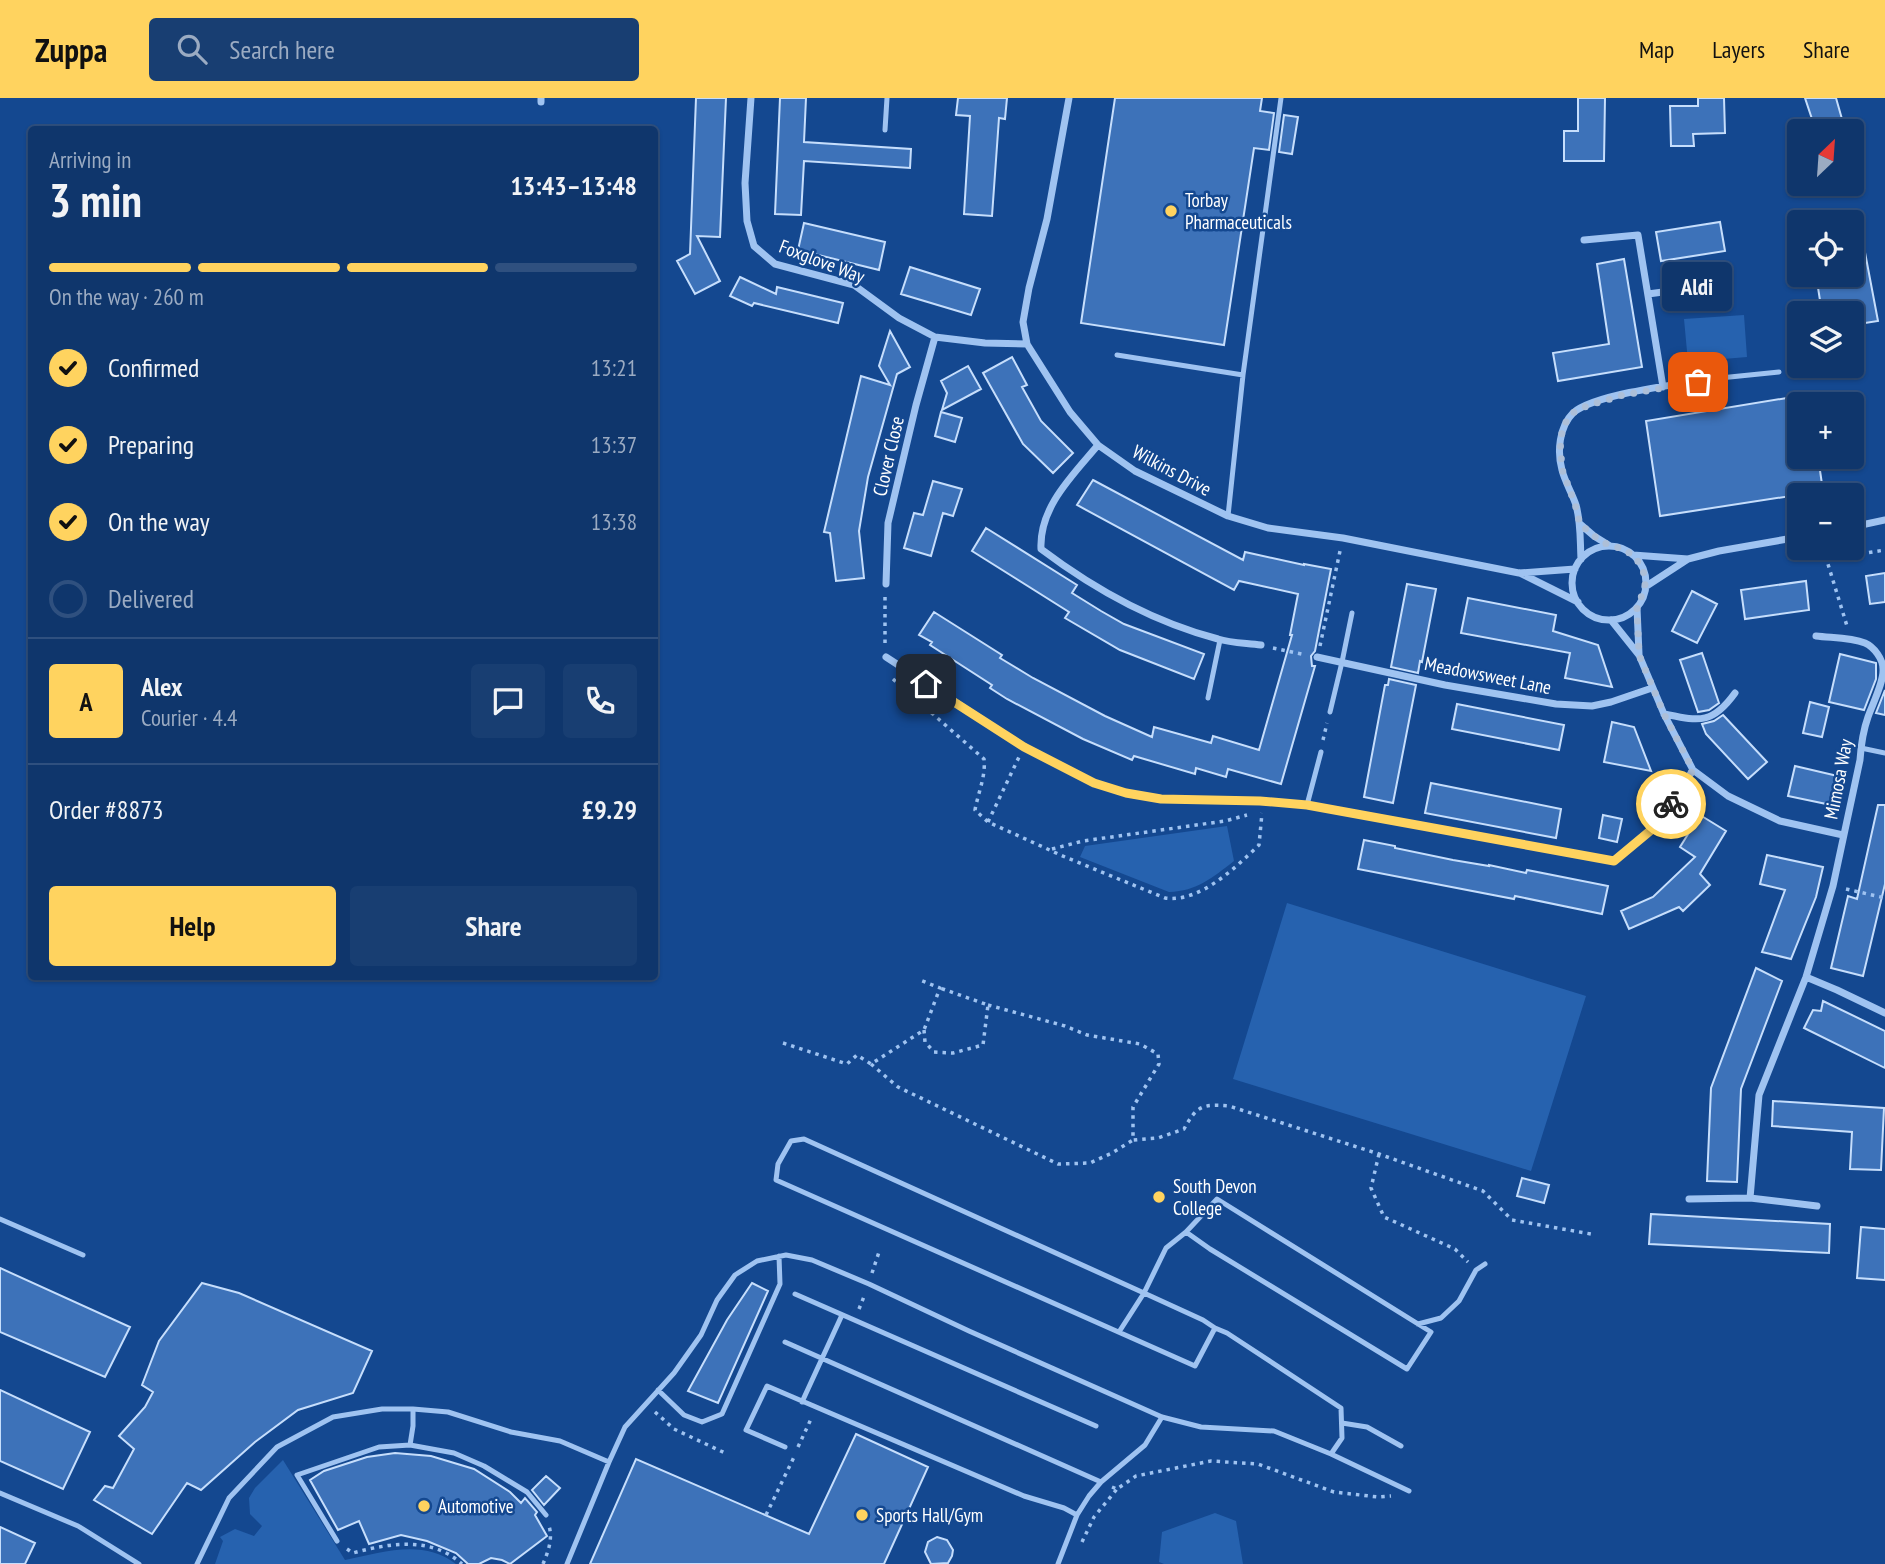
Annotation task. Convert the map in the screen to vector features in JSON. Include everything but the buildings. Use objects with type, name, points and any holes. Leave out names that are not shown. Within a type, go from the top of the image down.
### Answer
[{"type":"street","name":"Foxglove Way","points":[[751,98],[745,183],[747,221],[754,246],[775,264],[854,285],[899,318],[935,337]]},
{"type":"street","name":"Wilkins Drive","points":[[1069,98],[1047,219],[1023,322],[1027,344],[1070,412],[1098,445],[1135,471],[1228,516],[1268,528],[1343,538],[1519,573],[1578,602],[1593,615],[1611,620]]},
{"type":"street","points":[[1584,240],[1639,235],[1664,387]]},
{"type":"street","points":[[1648,294],[1730,283]]},
{"type":"street","points":[[935,337],[985,343],[1027,344]]},
{"type":"street","name":"Clover Close","points":[[886,584],[888,523],[935,337]]},
{"type":"street","points":[[1581,559],[1580,524],[1562,469],[1560,439],[1566,422],[1574,412],[1597,402],[1720,378]]},
{"type":"street","points":[[1098,445],[1054,500],[1040,535],[1041,549],[1063,566],[1116,598],[1165,623],[1220,640],[1261,645]]},
{"type":"street","points":[[1864,524],[1885,520]]},
{"type":"street","points":[[1580,524],[1610,546]]},
{"type":"street","points":[[1645,587],[1688,559],[1787,539]]},
{"type":"street","points":[[1578,602],[1572,583],[1575,569],[1581,559],[1596,548],[1610,546],[1621,548],[1633,555],[1645,576],[1645,587],[1637,608],[1639,655]]},
{"type":"street","points":[[1633,555],[1688,559]]},
{"type":"street","name":"Wilkins Drive","points":[[1519,573],[1575,569]]},
{"type":"street","points":[[1637,608],[1626,617],[1611,620],[1639,655],[1664,714],[1693,770],[1728,796],[1780,821],[1843,835]]},
{"type":"street","name":"Mimosa Way","points":[[1750,1198],[1759,1095],[1807,977],[1833,886],[1861,748],[1883,669],[1877,652],[1866,644],[1816,636]]},
{"type":"street","points":[[886,657],[1024,747],[1094,783],[1126,793],[1161,799],[1307,805],[1614,861],[1656,826],[1693,770]]},
{"type":"street","name":"Meadowsweet Lane","points":[[1317,657],[1446,685],[1556,704],[1592,706],[1652,688]]},
{"type":"street","points":[[1664,714],[1696,721],[1724,709],[1735,693]]},
{"type":"street","points":[[1807,977],[1885,1013]]},
{"type":"street","points":[[1689,1199],[1750,1198],[1817,1206]]},
{"type":"lane","points":[[885,130],[887,98]]},
{"type":"lane","points":[[1228,516],[1243,375],[1281,98]]},
{"type":"lane","points":[[1117,355],[1243,375]]},
{"type":"lane","points":[[1720,378],[1779,372]]},
{"type":"lane","points":[[1330,712],[1352,613]]},
{"type":"lane","points":[[1208,698],[1220,640]]},
{"type":"lane","points":[[1861,748],[1885,753]]},
{"type":"lane","points":[[1307,805],[1321,752]]},
{"type":"lane","points":[[1214,1328],[1195,1366],[776,1180],[778,1164],[791,1141],[804,1139],[1203,1320],[1341,1408],[1342,1438],[1331,1454]]},
{"type":"lane","points":[[1119,1332],[1144,1293],[1166,1248],[1186,1232],[1217,1199],[1431,1332],[1407,1369],[1186,1232]]},
{"type":"lane","points":[[0,1219],[83,1255]]},
{"type":"lane","points":[[567,1564],[625,1427],[674,1373],[701,1335],[718,1300],[735,1275],[757,1261],[786,1255],[812,1260],[869,1284],[1162,1417],[1201,1427],[1274,1431],[1331,1454],[1409,1491]]},
{"type":"lane","points":[[658,1390],[684,1415],[702,1422],[722,1414],[780,1284],[779,1256]]},
{"type":"lane","points":[[1418,1324],[1441,1318],[1460,1301],[1476,1270],[1485,1264]]},
{"type":"lane","points":[[795,1294],[1096,1426]]},
{"type":"lane","points":[[802,1402],[842,1315]]},
{"type":"lane","points":[[785,1342],[1101,1482]]},
{"type":"lane","points":[[785,1447],[746,1430],[767,1386],[1024,1496],[1065,1508],[1077,1515]]},
{"type":"lane","points":[[197,1564],[229,1498],[277,1447],[332,1417],[383,1409],[448,1412],[511,1432],[560,1441],[609,1462]]},
{"type":"lane","points":[[410,1445],[413,1409]]},
{"type":"lane","points":[[1058,1564],[1077,1515],[1089,1496],[1101,1482],[1145,1445],[1162,1417]]},
{"type":"lane","points":[[1342,1423],[1367,1426],[1401,1446]]},
{"type":"lane","points":[[337,1541],[297,1475],[379,1447],[410,1445],[454,1453],[484,1466],[527,1492],[546,1515]]},
{"type":"lane","points":[[0,1493],[78,1526],[139,1564]]},
{"type":"path","points":[[1261,645],[1317,657],[1343,538]]},
{"type":"path","points":[[1864,553],[1885,550]]},
{"type":"path","points":[[1827,560],[1851,640]]},
{"type":"path","points":[[886,584],[886,657],[892,679],[984,759],[986,770],[975,810],[988,822],[1050,850],[1175,900],[1206,890],[1259,845],[1262,811],[1225,821],[1083,841],[1050,850]]},
{"type":"path","points":[[1321,752],[1330,712]]},
{"type":"path","points":[[988,822],[1024,747]]},
{"type":"path","points":[[1833,886],[1885,898]]},
{"type":"path","points":[[920,980],[988,1005],[1065,1026],[1087,1035],[1140,1044],[1158,1054],[1159,1064],[1133,1107],[1133,1140]]},
{"type":"path","points":[[940,988],[924,1030],[925,1042],[934,1052],[953,1052],[983,1045],[988,1005]]},
{"type":"path","points":[[870,1064],[924,1030]]},
{"type":"path","points":[[783,1044],[847,1064],[857,1055],[898,1087],[1058,1164],[1090,1163],[1133,1140],[1158,1138],[1184,1129],[1193,1113],[1208,1104],[1229,1106],[1379,1154],[1482,1191],[1512,1220],[1591,1234]]},
{"type":"path","points":[[1379,1154],[1371,1188],[1384,1217],[1455,1250],[1476,1270]]},
{"type":"path","points":[[1078,1552],[1094,1517],[1117,1489],[1136,1476],[1211,1461],[1258,1464],[1334,1492],[1378,1497],[1395,1496],[1400,1485]]},
{"type":"path","points":[[1101,1482],[1117,1489]]},
{"type":"path","points":[[543,1564],[549,1550],[551,1531],[546,1515]]},
{"type":"path","points":[[337,1541],[353,1553],[404,1543],[429,1546],[453,1556],[462,1564]]},
{"type":"shaded area","points":[[1744,315],[1747,357],[1688,362],[1684,319]]},
{"type":"shaded area","points":[[1227,826],[1234,861],[1204,882],[1179,891],[1169,892],[1080,857],[1085,846]]},
{"type":"shaded area","points":[[1287,903],[1586,996],[1531,1171],[1233,1079]]},
{"type":"shaded area","points":[[283,1460],[345,1560],[387,1551],[416,1549],[430,1551],[456,1564],[215,1564],[223,1541],[220,1537],[235,1529],[254,1536],[262,1526],[250,1514],[249,1498],[255,1488]]},
{"type":"shaded area","points":[[1215,1513],[1236,1521],[1243,1564],[1159,1562],[1162,1532]]},
{"type":"way so far","points":[[1671,804],[1693,770],[1664,714],[1639,655],[1637,608],[1645,587],[1645,576],[1633,555],[1621,548],[1610,546],[1580,524],[1562,469],[1560,439],[1566,422],[1574,412],[1587,406],[1623,395],[1698,382]]},
{"type":"place","name":"Torbay Pharmaceuticals","points":[[1171,211]]},
{"type":"place","name":"Aldi","points":[[1698,382]]},
{"type":"place","name":"South Devon College","points":[[1159,1197]]},
{"type":"place","name":"Automotive","points":[[424,1506]]},
{"type":"place","name":"Sports Hall/Gym","points":[[862,1515]]},
{"type":"route","points":[[926,684],[1024,747],[1094,783],[1126,793],[1161,799],[1307,805],[1614,861],[1656,826],[1671,804]]}]
